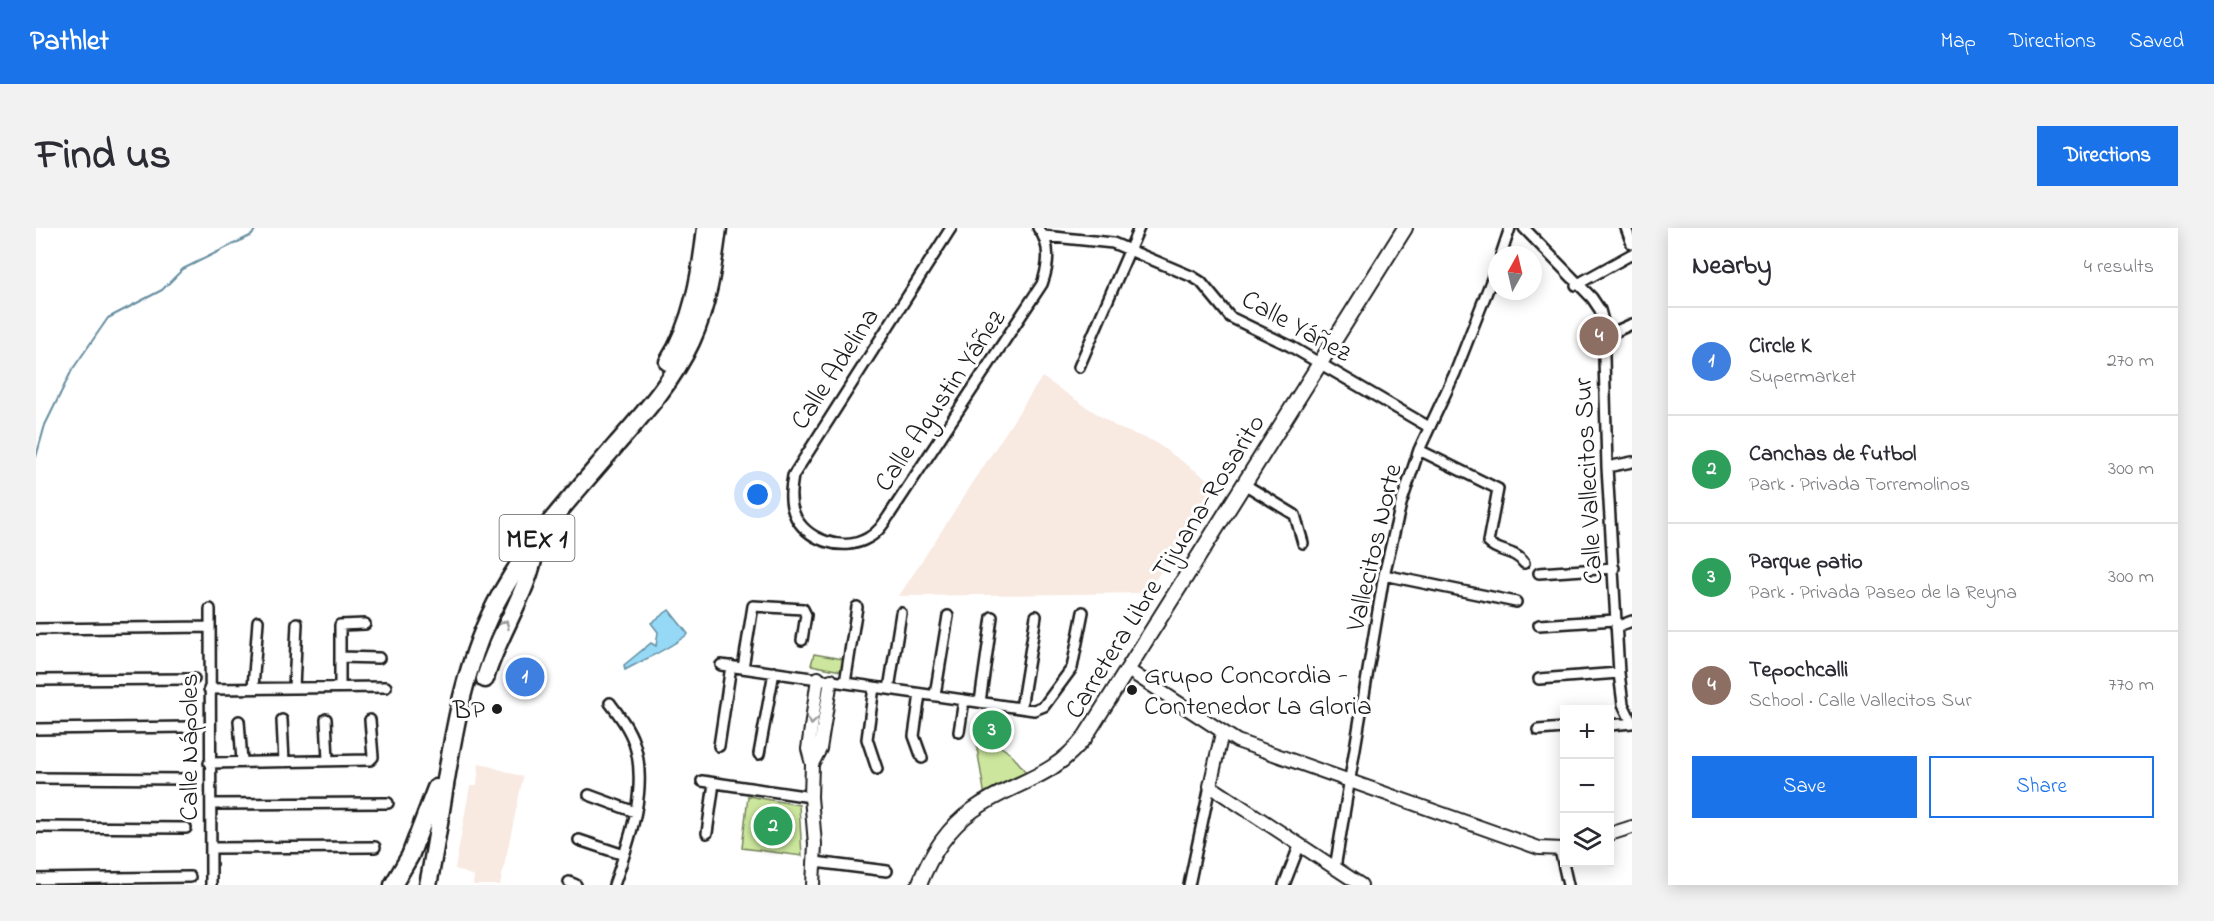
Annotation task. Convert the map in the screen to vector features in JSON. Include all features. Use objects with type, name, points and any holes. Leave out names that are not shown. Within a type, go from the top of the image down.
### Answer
[{"type":"highway","name":"MEX 1","points":[[418,885],[460,670],[488,600],[523,541],[648,391],[670,357],[685,325],[695,294],[706,228]]},
{"type":"highway","name":"MEX 1","points":[[428,885],[457,727],[473,662],[501,594],[537,539],[650,406],[679,364],[691,342],[705,303],[718,228]]},
{"type":"highway","points":[[485,679],[496,644],[532,566],[537,539]]},
{"type":"highway","points":[[393,885],[410,856],[436,788]]},
{"type":"main road","name":"Carretera Libre Tijuana-Rosarito","points":[[920,885],[940,844],[960,820],[975,809],[1054,768],[1072,754],[1128,670],[1406,228]]},
{"type":"street","name":"Calle Adelina","points":[[813,536],[794,514],[791,488],[793,476],[951,228]]},
{"type":"street","points":[[1079,367],[1139,228]]},
{"type":"street","points":[[1504,246],[1510,228]]},
{"type":"street","name":"Calle Vallecitos Sur","points":[[1524,228],[1600,310],[1619,673],[1632,723]]},
{"type":"street","points":[[1626,228],[1632,244]]},
{"type":"street","name":"Calle Agustin Yáñez","points":[[813,536],[828,543],[858,543],[868,538],[884,523],[1035,297],[1046,273],[1048,249],[1041,232]]},
{"type":"street","name":"Calle Yáñez","points":[[1041,232],[1113,243],[1193,276],[1201,282],[1230,317],[1321,363],[1429,427]]},
{"type":"street","points":[[1576,285],[1632,254]]},
{"type":"street","name":"Vallecitos Norte","points":[[1335,868],[1384,575],[1401,504],[1419,450],[1455,372],[1488,289]]},
{"type":"street","points":[[1603,337],[1632,324]]},
{"type":"street","points":[[1419,450],[1498,489],[1488,542],[1492,546],[1514,553],[1524,564]]},
{"type":"street","points":[[1607,467],[1632,462]]},
{"type":"street","points":[[1244,484],[1295,515],[1303,543]]},
{"type":"street","points":[[1539,573],[1614,568]]},
{"type":"street","points":[[1384,575],[1516,602]]},
{"type":"street","points":[[742,668],[753,606],[803,609],[806,615],[802,640]]},
{"type":"street","points":[[845,683],[857,607]]},
{"type":"street","name":"Calle Nápoles","points":[[210,609],[209,763],[212,885]]},
{"type":"street","points":[[721,665],[1034,710],[1044,706],[1072,668],[1083,612]]},
{"type":"street","points":[[889,689],[901,613]]},
{"type":"street","points":[[935,695],[948,616]]},
{"type":"street","points":[[1021,708],[1036,616]]},
{"type":"street","points":[[980,702],[992,617]]},
{"type":"street","points":[[253,688],[258,621]]},
{"type":"street","points":[[1539,625],[1632,621]]},
{"type":"street","points":[[294,688],[297,622]]},
{"type":"street","points":[[340,687],[340,624],[365,624]]},
{"type":"street","points":[[36,628],[210,627]]},
{"type":"street","points":[[340,657],[379,658]]},
{"type":"street","points":[[719,746],[731,666]]},
{"type":"street","points":[[1128,670],[1222,733],[1264,752],[1539,848],[1560,849]]},
{"type":"street","points":[[759,754],[774,672]]},
{"type":"street","points":[[1539,679],[1619,673]]},
{"type":"street","points":[[813,885],[815,862],[811,797],[812,764],[808,749],[818,678]]},
{"type":"street","points":[[36,680],[194,679]]},
{"type":"street","points":[[812,764],[820,748],[831,680]]},
{"type":"street","points":[[209,689],[386,687]]},
{"type":"street","points":[[874,687],[867,740],[877,769]]},
{"type":"street","points":[[920,694],[914,736],[922,758]]},
{"type":"street","points":[[959,732],[964,700]]},
{"type":"street","points":[[610,703],[628,729],[637,753],[635,812],[614,885]]},
{"type":"street","points":[[326,719],[328,760]]},
{"type":"street","points":[[282,720],[284,762]]},
{"type":"street","points":[[209,763],[372,759],[370,720]]},
{"type":"street","points":[[239,721],[242,761]]},
{"type":"street","points":[[1614,725],[1632,723]]},
{"type":"street","points":[[36,729],[189,727]]},
{"type":"street","points":[[1538,730],[1560,728]]},
{"type":"street","points":[[1189,885],[1222,733]]},
{"type":"street","points":[[36,778],[188,779]]},
{"type":"street","points":[[702,782],[811,797]]},
{"type":"street","points":[[707,833],[714,783]]},
{"type":"street","points":[[1210,786],[1360,885]]},
{"type":"street","points":[[589,795],[635,812]]},
{"type":"street","points":[[211,804],[388,803]]},
{"type":"street","points":[[36,827],[186,828]]},
{"type":"street","points":[[1614,833],[1632,827]]},
{"type":"street","points":[[579,840],[624,855]]},
{"type":"street","points":[[1284,885],[1300,844]]},
{"type":"street","points":[[211,848],[375,847]]},
{"type":"street","points":[[815,862],[887,871]]},
{"type":"street","points":[[1565,867],[1568,885]]},
{"type":"street","points":[[36,879],[190,877]]},
{"type":"shaded area","points":[[1042,377],[1118,428],[1153,441],[1216,485],[1147,593],[899,596]]},
{"type":"shaded area","points":[[479,763],[523,777],[500,885],[473,885],[474,876],[455,869],[470,786],[477,786]]},
{"type":"green space","points":[[814,654],[843,659],[841,671],[811,665]]},
{"type":"green space","points":[[987,720],[1000,722],[996,739],[983,738]]},
{"type":"green space","points":[[987,741],[1000,746],[1011,755],[1029,778],[985,797],[977,748],[978,742]]},
{"type":"green space","points":[[748,796],[799,805],[802,856],[742,848]]},
{"type":"water","points":[[669,610],[688,634],[666,649],[625,670],[624,665],[651,643],[656,646],[658,632],[651,623]]},
{"type":"waterway","points":[[36,457],[45,425],[72,370],[108,318],[162,290],[183,269],[252,235],[256,228]]},
{"type":"place","name":"Tepochcalli","points":[[1599,336]]},
{"type":"place","name":"Circle K","points":[[525,677]]},
{"type":"place","name":"Grupo Concordia - Contenedor La Gloria","points":[[1132,690]]},
{"type":"place","name":"BP","points":[[497,709]]},
{"type":"place","name":"Parque patio","points":[[992,730]]},
{"type":"place","name":"Canchas de futbol","points":[[773,826]]}]
